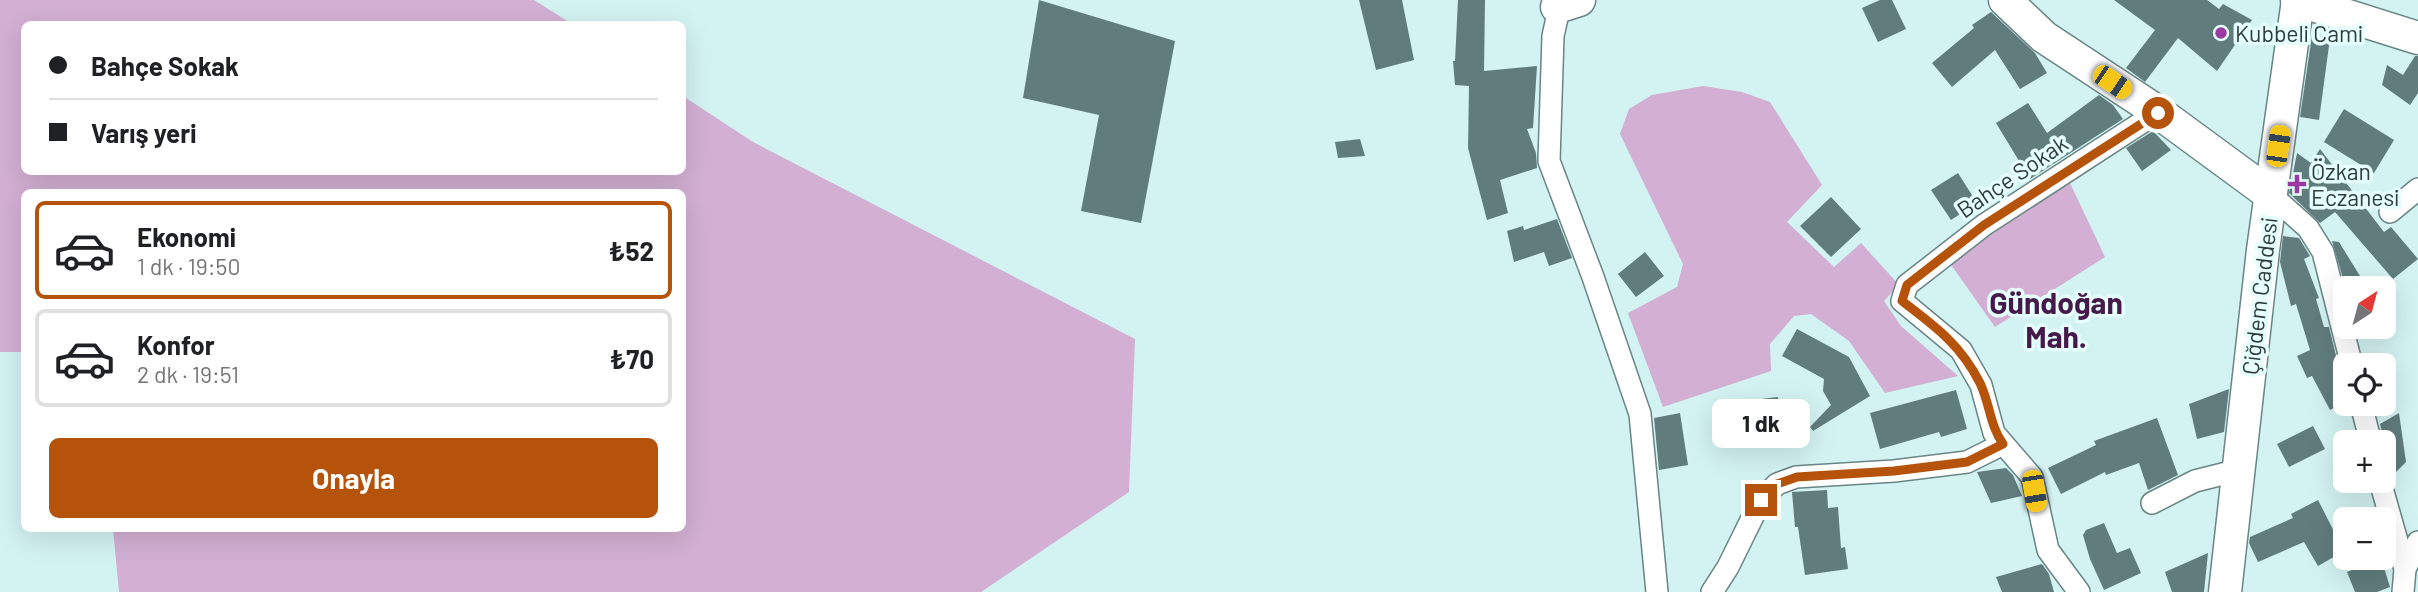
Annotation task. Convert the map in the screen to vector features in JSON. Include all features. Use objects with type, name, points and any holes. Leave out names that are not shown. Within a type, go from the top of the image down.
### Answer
[{"type":"street","points":[[2005,0],[2044,37],[2158,113],[2271,195],[2308,228],[2323,252],[2349,353]]},
{"type":"street","points":[[2298,0],[2418,38]]},
{"type":"street","name":"Çiğdem Caddesi","points":[[2225,592],[2271,195],[2298,0]]},
{"type":"street","points":[[1564,2],[1550,92],[1549,161],[1593,277],[1640,414],[1657,592]]},
{"type":"street","name":"Bahçe Sokak","points":[[2003,444],[1994,433],[1981,384],[1961,350],[1902,301],[1903,292],[1907,285],[1984,225],[2158,113]]},
{"type":"street","points":[[2390,212],[2418,189]]},
{"type":"street","points":[[1712,592],[1728,567],[1761,500],[1777,484],[1797,477],[1894,471],[1967,462],[2003,444],[2032,477],[2048,550],[2079,592]]},
{"type":"street","points":[[2152,503],[2195,481],[2239,470]]},
{"type":"street","points":[[2383,493],[2405,569]]},
{"type":"street","points":[[2403,592],[2405,569],[2418,542]]},
{"type":"shaded area","points":[[0,0],[534,0],[567,21],[21,21],[21,175],[686,175],[686,98],[753,142],[1135,339],[1129,492],[981,592],[119,592],[113,532],[686,532],[686,189],[21,189],[21,352],[0,352]]},
{"type":"shaded area","points":[[1703,86],[1742,92],[1770,102],[1822,185],[1787,222],[1834,267],[1861,243],[1899,285],[1884,301],[1901,326],[1958,376],[1885,393],[1849,341],[1811,314],[1794,316],[1770,344],[1771,371],[1663,407],[1628,313],[1677,287],[1683,264],[1620,134],[1629,109],[1652,95]]},
{"type":"shaded area","points":[[2070,183],[2105,257],[1995,327],[1947,259]]},
{"type":"building","points":[[1039,0],[1175,41],[1141,223],[1081,211],[1099,115],[1023,98]]},
{"type":"building","points":[[1359,0],[1402,0],[1414,60],[1376,70]]},
{"type":"building","points":[[1458,0],[1485,0],[1484,71],[1537,66],[1533,128],[1527,129],[1536,153],[1537,168],[1500,180],[1508,213],[1487,220],[1468,148],[1469,86],[1455,85],[1453,61]]},
{"type":"building","points":[[1880,0],[1892,0],[1906,29],[1878,42],[1862,8]]},
{"type":"building","points":[[2114,0],[2207,0],[2219,9],[2223,4],[2252,20],[2217,71],[2178,38],[2145,82],[2126,68],[2155,30]]},
{"type":"building","points":[[1991,12],[2035,53],[2047,73],[2020,89],[1995,50],[1952,87],[1932,63],[1974,28],[1972,25]]},
{"type":"building","points":[[2312,35],[2330,38],[2319,120],[2300,117]]},
{"type":"building","points":[[2415,56],[2418,56],[2418,93],[2410,105],[2382,85],[2387,65],[2403,75]]},
{"type":"building","points":[[2099,95],[2113,105],[2123,119],[2030,179],[1996,123],[2028,103],[2047,133]]},
{"type":"building","points":[[2344,109],[2394,140],[2374,173],[2324,142]]},
{"type":"building","points":[[2153,131],[2171,150],[2142,171],[2126,148]]},
{"type":"building","points":[[1360,139],[1365,156],[1338,158],[1335,142]]},
{"type":"building","points":[[2320,149],[2384,232],[2391,227],[2418,259],[2396,277],[2390,276],[2335,212],[2320,223],[2289,193],[2297,153],[2311,163]]},
{"type":"building","points":[[1958,173],[1977,203],[1951,220],[1931,190]]},
{"type":"building","points":[[1831,197],[1861,229],[1831,257],[1800,226]]},
{"type":"building","points":[[1557,219],[1572,258],[1549,266],[1544,252],[1514,262],[1507,231],[1523,226],[1524,230]]},
{"type":"building","points":[[2283,236],[2299,238],[2310,256],[2304,259],[2319,298],[2316,299],[2324,327],[2329,327],[2335,353],[2333,353],[2333,408],[2330,410],[2312,376],[2307,378],[2297,356],[2310,350],[2296,304],[2291,306],[2280,262]]},
{"type":"building","points":[[2332,241],[2339,242],[2360,276],[2342,276]]},
{"type":"building","points":[[1645,252],[1664,276],[1636,297],[1618,274]]},
{"type":"building","points":[[1797,329],[1849,357],[1870,396],[1813,431],[1810,427],[1831,405],[1823,391],[1824,379],[1782,356]]},
{"type":"building","points":[[2229,389],[2224,432],[2197,439],[2189,404]]},
{"type":"building","points":[[1956,390],[1967,429],[1941,437],[1939,432],[1880,449],[1870,413]]},
{"type":"building","points":[[1778,397],[1782,431],[1748,435],[1744,401]]},
{"type":"building","points":[[1680,413],[1688,465],[1659,470],[1654,418]]},
{"type":"building","points":[[2399,413],[2406,462],[2396,472],[2396,430],[2382,430],[2380,424]]},
{"type":"building","points":[[2157,418],[2178,475],[2148,490],[2139,463],[2106,475],[2105,472],[2061,494],[2048,468],[2096,445],[2094,441]]},
{"type":"building","points":[[2313,426],[2325,449],[2289,467],[2277,444]]},
{"type":"building","points":[[2006,468],[2013,475],[2022,496],[1991,503],[1977,472]]},
{"type":"building","points":[[1827,490],[1828,508],[1838,507],[1841,548],[1845,547],[1848,569],[1805,575],[1798,527],[1795,527],[1792,492]]},
{"type":"building","points":[[2318,500],[2333,529],[2333,557],[2318,566],[2304,542],[2258,562],[2249,543],[2250,537],[2293,518],[2291,514]]},
{"type":"building","points":[[2104,523],[2117,553],[2130,548],[2141,573],[2104,590],[2083,535],[2086,530]]},
{"type":"building","points":[[2208,553],[2204,592],[2172,592],[2165,572]]},
{"type":"building","points":[[2042,564],[2049,574],[2054,592],[2002,592],[1996,577]]},
{"type":"building","points":[[2385,570],[2390,587],[2377,592],[2355,592],[2347,572]]},
{"type":"place","name":"Kubbeli Cami","points":[[2221,33]]},
{"type":"place","name":"Özkan Eczanesi","points":[[2297,184]]},
{"type":"district","name":"Gündoğan Mah.","points":[[2056,319]]},
{"type":"route","points":[[1761,500],[1777,484],[1797,477],[1894,471],[1967,462],[2003,444],[1994,433],[1990,409],[1981,384],[1961,350],[1902,301],[1903,292],[1907,285],[1984,225],[2158,113]]}]
